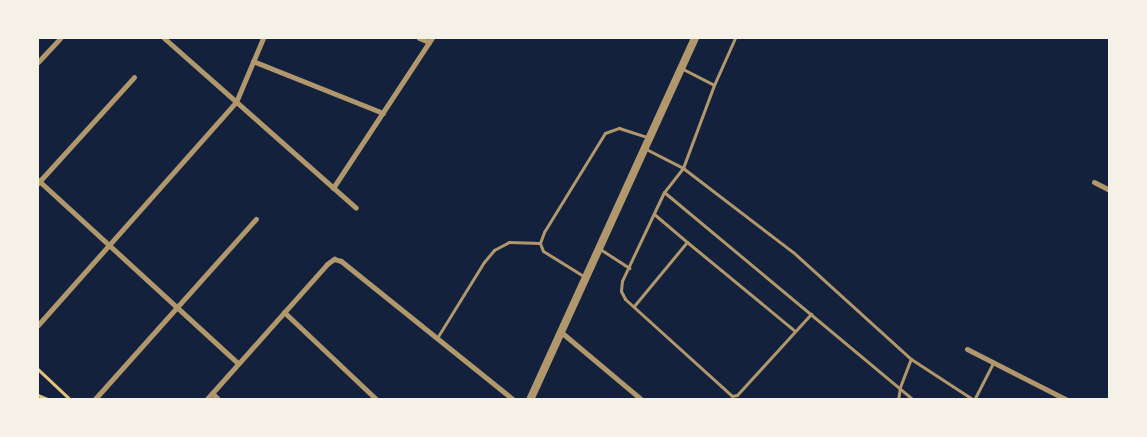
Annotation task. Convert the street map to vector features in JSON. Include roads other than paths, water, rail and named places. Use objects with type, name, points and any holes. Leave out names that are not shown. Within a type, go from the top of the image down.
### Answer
[{"type":"street","points":[[38,62],[60,38]]},
{"type":"street","points":[[164,38],[356,208]]},
{"type":"street","points":[[38,325],[236,102],[264,38]]},
{"type":"street","points":[[333,188],[430,40],[419,38]]},
{"type":"street","points":[[530,400],[695,38]]},
{"type":"street","points":[[253,61],[382,113]]},
{"type":"street","points":[[134,77],[38,181],[238,363]]},
{"type":"street","points":[[1094,182],[1110,190]]},
{"type":"street","points":[[94,400],[256,219]]},
{"type":"street","points":[[206,400],[327,264],[334,260],[341,261],[514,400]]},
{"type":"street","points":[[284,312],[377,400]]},
{"type":"street","points":[[561,332],[642,400]]},
{"type":"street","points":[[968,349],[1067,400]]},
{"type":"street","points":[[212,393],[219,400]]},
{"type":"lane","points":[[735,38],[714,84],[683,168],[664,192],[622,281],[621,291],[634,306],[732,396],[737,395],[811,314]]},
{"type":"lane","points":[[681,68],[714,84]]},
{"type":"lane","points":[[586,278],[543,251],[540,243],[544,232],[605,134],[618,128],[649,139]]},
{"type":"lane","points":[[645,149],[683,168],[793,252],[912,358],[974,400],[994,362]]},
{"type":"lane","points":[[664,192],[914,400]]},
{"type":"lane","points":[[654,214],[795,331]]},
{"type":"lane","points":[[437,338],[484,262],[494,250],[509,242],[540,243]]},
{"type":"lane","points":[[634,306],[687,242]]},
{"type":"lane","points":[[599,249],[628,268]]},
{"type":"lane","points":[[898,400],[900,387],[912,358]]}]
